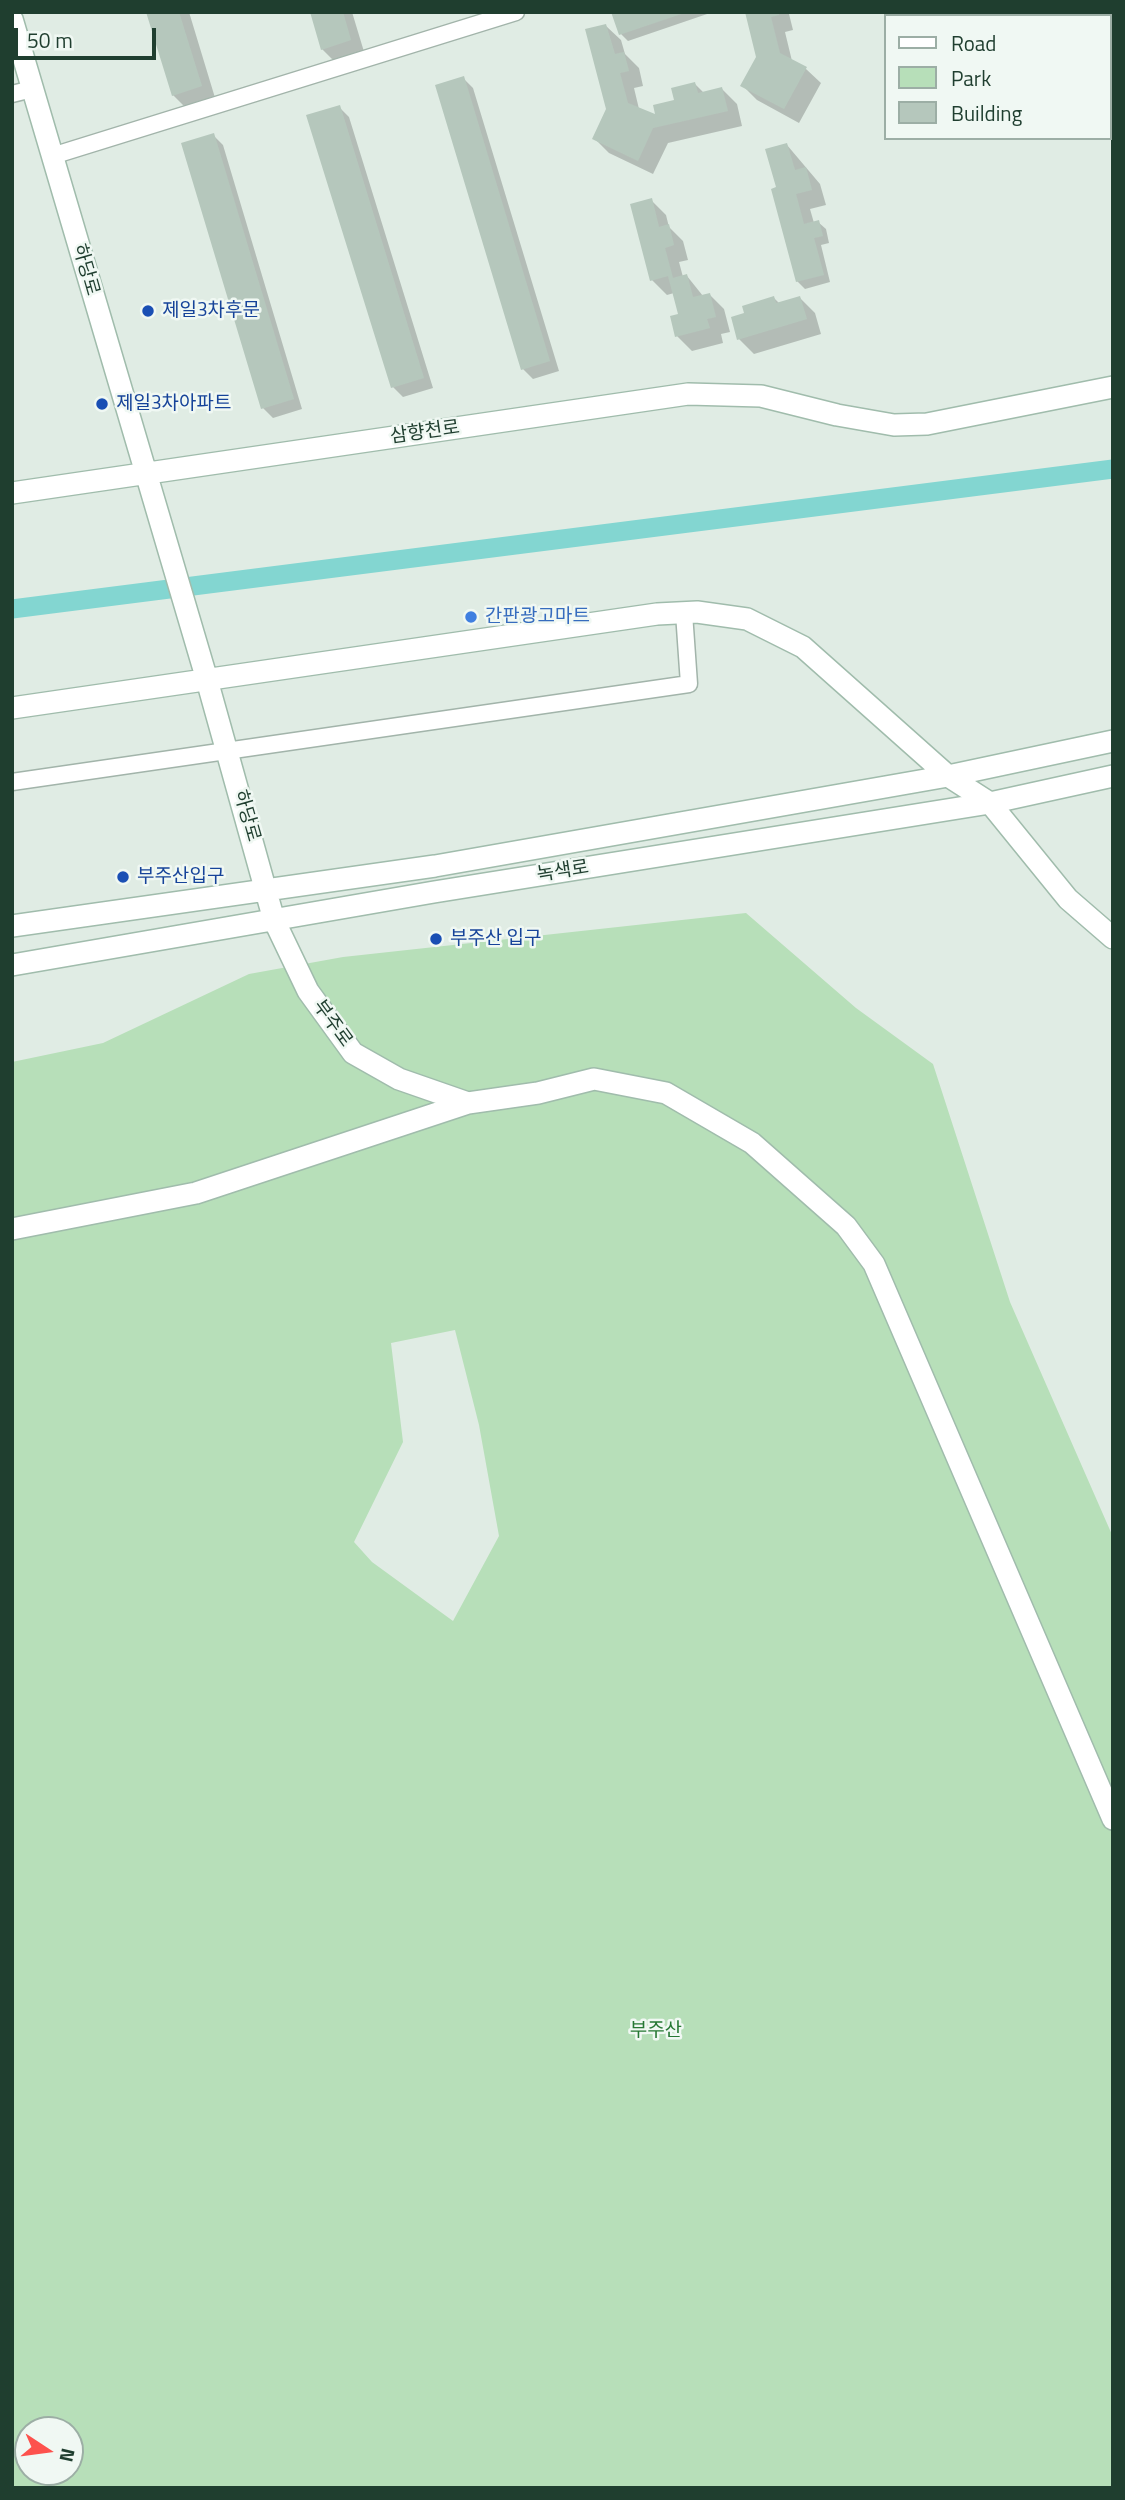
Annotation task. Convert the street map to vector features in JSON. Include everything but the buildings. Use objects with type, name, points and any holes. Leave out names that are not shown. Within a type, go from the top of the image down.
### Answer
[{"type":"street","points":[[52,156],[516,12]]},
{"type":"street","name":"하당로","points":[[12,19],[22,91],[52,156],[228,752],[274,920]]},
{"type":"street","name":"삼향천로","points":[[12,493],[688,394],[761,396],[876,424],[927,424],[1113,387]]},
{"type":"street","points":[[12,782],[689,684],[684,613]]},
{"type":"street","points":[[12,708],[206,677],[684,613],[747,619],[803,647],[948,776],[990,803],[1068,899],[1113,938]]},
{"type":"street","name":"녹색로","points":[[12,926],[435,866],[948,776],[1113,741]]},
{"type":"street","name":"녹색로","points":[[12,965],[990,803],[1113,776]]},
{"type":"street","name":"부주로","points":[[274,920],[308,991],[353,1053],[399,1079],[468,1102]]},
{"type":"street","points":[[12,1229],[196,1193],[468,1102],[538,1093],[593,1079],[666,1093],[752,1143],[846,1226],[874,1264],[1113,1819]]},
{"type":"green space","name":"부주산","points":[[746,913],[856,1008],[933,1064],[1010,1302],[1113,1537],[1113,2488],[12,2488],[12,1062],[103,1043],[249,974],[343,957]],"holes":[[[455,1330],[479,1425],[499,1536],[453,1621],[372,1562],[354,1542],[403,1442],[391,1343]]]},
{"type":"waterway","points":[[12,609],[1113,469]]},
{"type":"place","name":"제일3차후문","points":[[148,311]]},
{"type":"place","name":"제일3차아파트","points":[[102,404]]},
{"type":"place","name":"간판광고마트","points":[[471,617]]},
{"type":"place","name":"부주산입구","points":[[123,877]]},
{"type":"place","name":"부주산 입구","points":[[436,939]]}]
